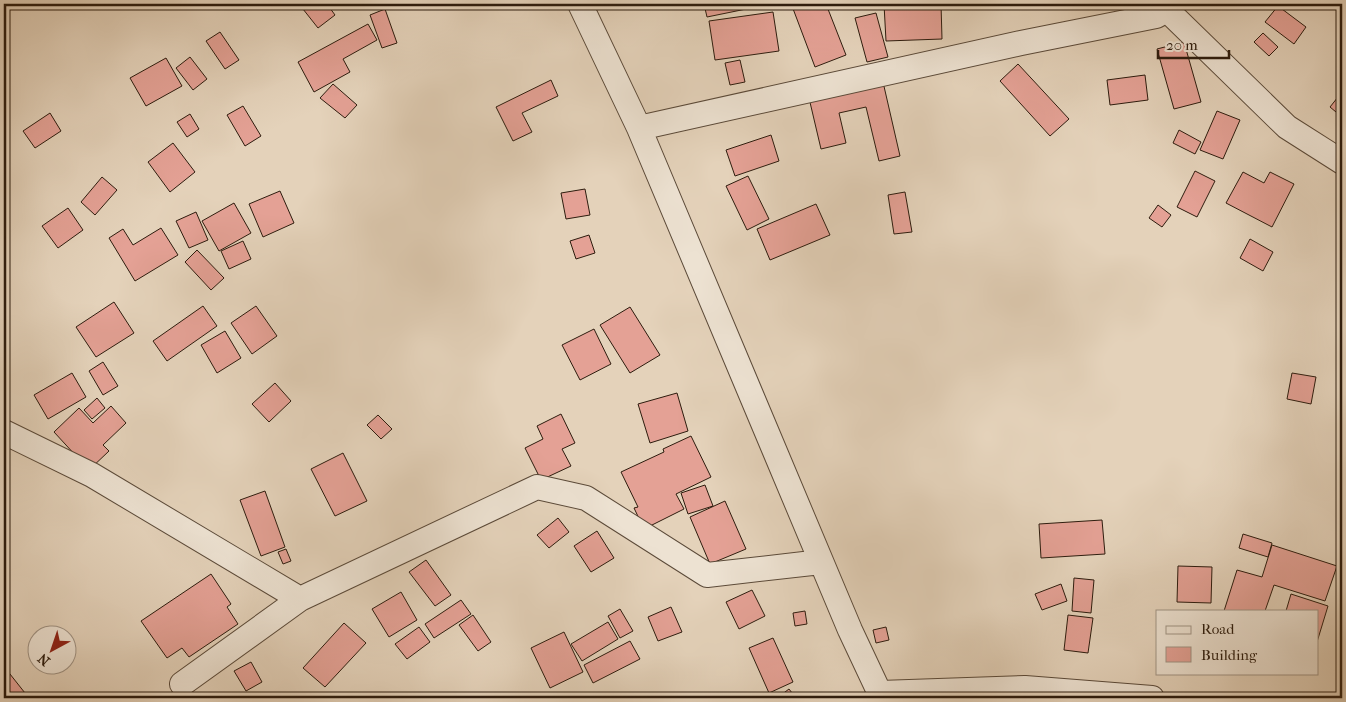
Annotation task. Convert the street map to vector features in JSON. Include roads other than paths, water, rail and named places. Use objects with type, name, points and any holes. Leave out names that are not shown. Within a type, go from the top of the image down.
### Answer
[{"type":"street","points":[[580,4],[639,128],[821,562],[881,696],[1024,688],[1152,698]]},
{"type":"street","points":[[639,128],[1020,43],[1156,16],[1169,7],[1287,127],[1342,162]]},
{"type":"street","points":[[4,432],[92,475],[300,599]]},
{"type":"street","points":[[182,684],[300,599],[537,487],[586,498],[707,575],[821,562]]}]
